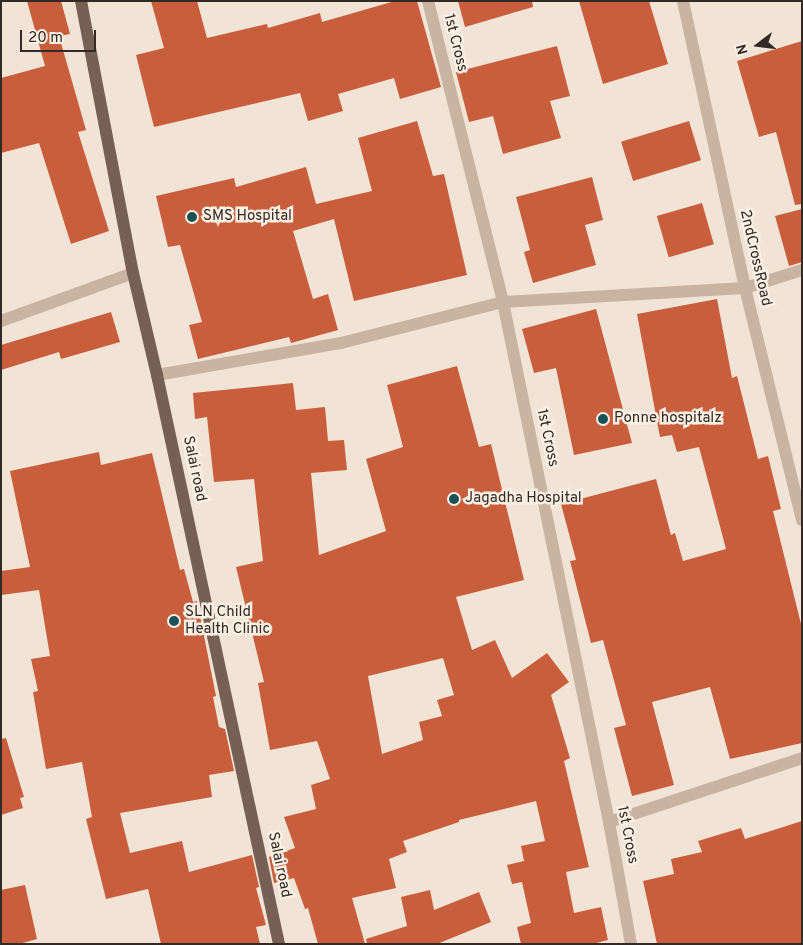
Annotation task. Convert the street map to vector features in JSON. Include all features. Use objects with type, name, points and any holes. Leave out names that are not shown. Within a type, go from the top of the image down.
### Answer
[{"type":"main road","name":"Salai road","points":[[81,1],[133,273],[157,375],[279,944]]},
{"type":"street","name":"1st Cross","points":[[428,1],[503,302],[609,822],[631,944]]},
{"type":"street","name":"2ndCrossRoad","points":[[683,1],[745,288],[802,520]]},
{"type":"street","points":[[157,375],[341,343],[503,302],[745,288],[802,270]]},
{"type":"street","points":[[1,321],[133,273]]},
{"type":"street","points":[[609,822],[802,758]]},
{"type":"building","points":[[27,1],[61,1],[70,34],[59,36],[86,130],[78,132],[109,231],[71,244],[39,143],[1,153],[1,78],[45,66]]},
{"type":"building","points":[[151,1],[197,1],[207,38],[267,24],[268,28],[320,13],[322,22],[395,1],[417,1],[441,87],[400,99],[394,78],[338,94],[343,111],[308,121],[300,93],[154,127],[136,55],[164,48]]},
{"type":"building","points":[[458,1],[532,1],[533,7],[465,27]]},
{"type":"building","points":[[579,1],[649,1],[668,64],[603,84]]},
{"type":"building","points":[[802,41],[802,204],[795,205],[776,132],[759,137],[737,61]]},
{"type":"building","points":[[557,46],[570,96],[550,101],[561,138],[503,154],[493,116],[469,122],[456,72]]},
{"type":"building","points":[[417,121],[433,176],[444,174],[467,275],[354,301],[334,219],[293,231],[313,299],[328,294],[338,330],[291,343],[289,337],[198,359],[189,325],[202,322],[180,245],[168,247],[156,196],[234,178],[236,187],[306,167],[316,204],[372,191],[358,138]]},
{"type":"building","points":[[689,121],[701,160],[633,181],[621,142]]},
{"type":"building","points":[[592,177],[603,220],[585,225],[596,265],[533,283],[524,252],[530,250],[516,197]]},
{"type":"building","points":[[702,203],[714,244],[669,257],[657,216]]},
{"type":"building","points":[[802,209],[802,262],[789,266],[775,216]]},
{"type":"building","points":[[717,299],[732,378],[737,376],[758,459],[768,456],[781,509],[773,511],[802,628],[802,743],[730,759],[710,687],[652,702],[674,785],[632,796],[614,728],[626,725],[603,640],[591,643],[570,561],[576,560],[561,504],[656,479],[671,535],[675,533],[683,561],[726,549],[699,447],[677,452],[672,435],[660,437],[637,314]]},
{"type":"building","points":[[596,309],[632,443],[574,455],[556,368],[534,373],[522,329]]},
{"type":"building","points":[[111,312],[120,342],[61,359],[59,352],[1,370],[1,345]]},
{"type":"building","points":[[457,366],[479,447],[491,444],[524,580],[456,597],[472,650],[495,640],[512,678],[547,653],[569,682],[551,695],[570,758],[564,761],[589,867],[566,872],[574,913],[601,907],[608,940],[592,944],[521,944],[517,927],[531,923],[522,882],[512,884],[507,865],[524,861],[521,846],[545,841],[536,801],[459,820],[459,822],[403,841],[407,852],[389,859],[396,888],[352,898],[365,944],[318,944],[308,908],[305,909],[294,878],[274,883],[269,857],[295,848],[284,817],[316,809],[311,785],[330,779],[317,741],[270,750],[258,683],[264,682],[236,567],[263,561],[254,479],[214,482],[207,417],[195,419],[193,393],[293,383],[296,410],[325,407],[328,441],[344,440],[347,470],[311,473],[319,555],[386,531],[366,459],[403,447],[387,385]],"holes":[[[443,658],[454,695],[437,700],[442,716],[419,722],[423,740],[382,754],[368,676]]]},
{"type":"building","points":[[99,452],[101,465],[152,453],[180,570],[184,569],[193,602],[197,601],[216,696],[213,697],[219,727],[225,729],[234,771],[209,775],[212,797],[120,813],[130,853],[182,841],[189,872],[252,855],[259,887],[256,888],[266,925],[256,927],[260,944],[161,944],[148,889],[106,899],[86,819],[92,817],[82,762],[46,769],[33,692],[38,691],[31,659],[50,656],[39,590],[1,595],[1,571],[30,567],[10,471]]},
{"type":"building","points":[[6,738],[24,797],[20,798],[23,808],[1,815],[1,739]]},
{"type":"building","points":[[802,821],[802,944],[657,944],[643,881],[674,874],[671,859],[702,852],[698,841],[741,828],[745,839]]},
{"type":"building","points":[[25,885],[37,939],[19,944],[1,944],[1,890]]},
{"type":"building","points":[[430,890],[434,910],[479,892],[491,922],[437,944],[367,944],[366,939],[407,926],[401,897]]},
{"type":"place","name":"SMS Hospital","points":[[192,217]]},
{"type":"place","name":"Ponne hospitalz","points":[[603,419]]},
{"type":"place","name":"Jagadha Hospital","points":[[454,499]]},
{"type":"place","name":"SLN Child Health Clinic","points":[[174,621]]}]
